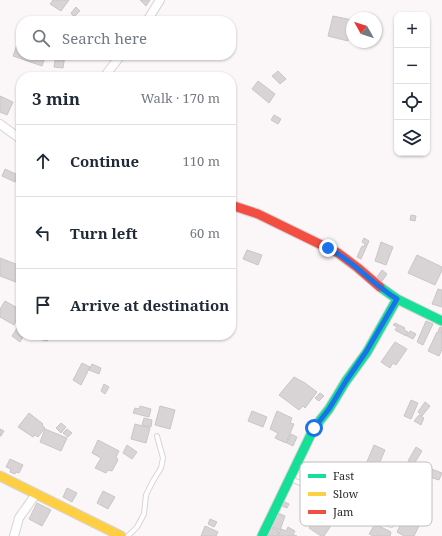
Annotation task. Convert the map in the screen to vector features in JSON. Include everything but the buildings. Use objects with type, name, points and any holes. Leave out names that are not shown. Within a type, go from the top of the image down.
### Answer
[{"type":"street","points":[[149,16],[160,0]]},
{"type":"street","points":[[108,72],[117,60]]},
{"type":"street","points":[[0,124],[16,136]]},
{"type":"street","points":[[236,207],[258,214],[338,253],[358,268],[385,292],[442,321]]},
{"type":"street","points":[[262,536],[314,428],[329,409],[366,352],[397,299]]},
{"type":"street","points":[[0,476],[121,536]]},
{"type":"street","points":[[14,536],[19,518],[36,494]]},
{"type":"lane","points":[[128,536],[137,527],[144,514],[146,495],[161,468],[163,458],[157,436]]},
{"type":"lane","points":[[289,478],[300,483]]},
{"type":"traffic: fast","points":[[380,287],[397,299],[442,321]]},
{"type":"traffic: fast","points":[[262,536],[314,428],[329,409],[346,381],[367,352],[397,299]]},
{"type":"traffic: slow","points":[[0,476],[121,536]]},
{"type":"traffic: jam","points":[[236,207],[258,214],[338,253],[380,287]]},
{"type":"route","points":[[314,428],[329,409],[366,352],[397,299],[385,292],[358,268],[338,253],[328,248]]}]
